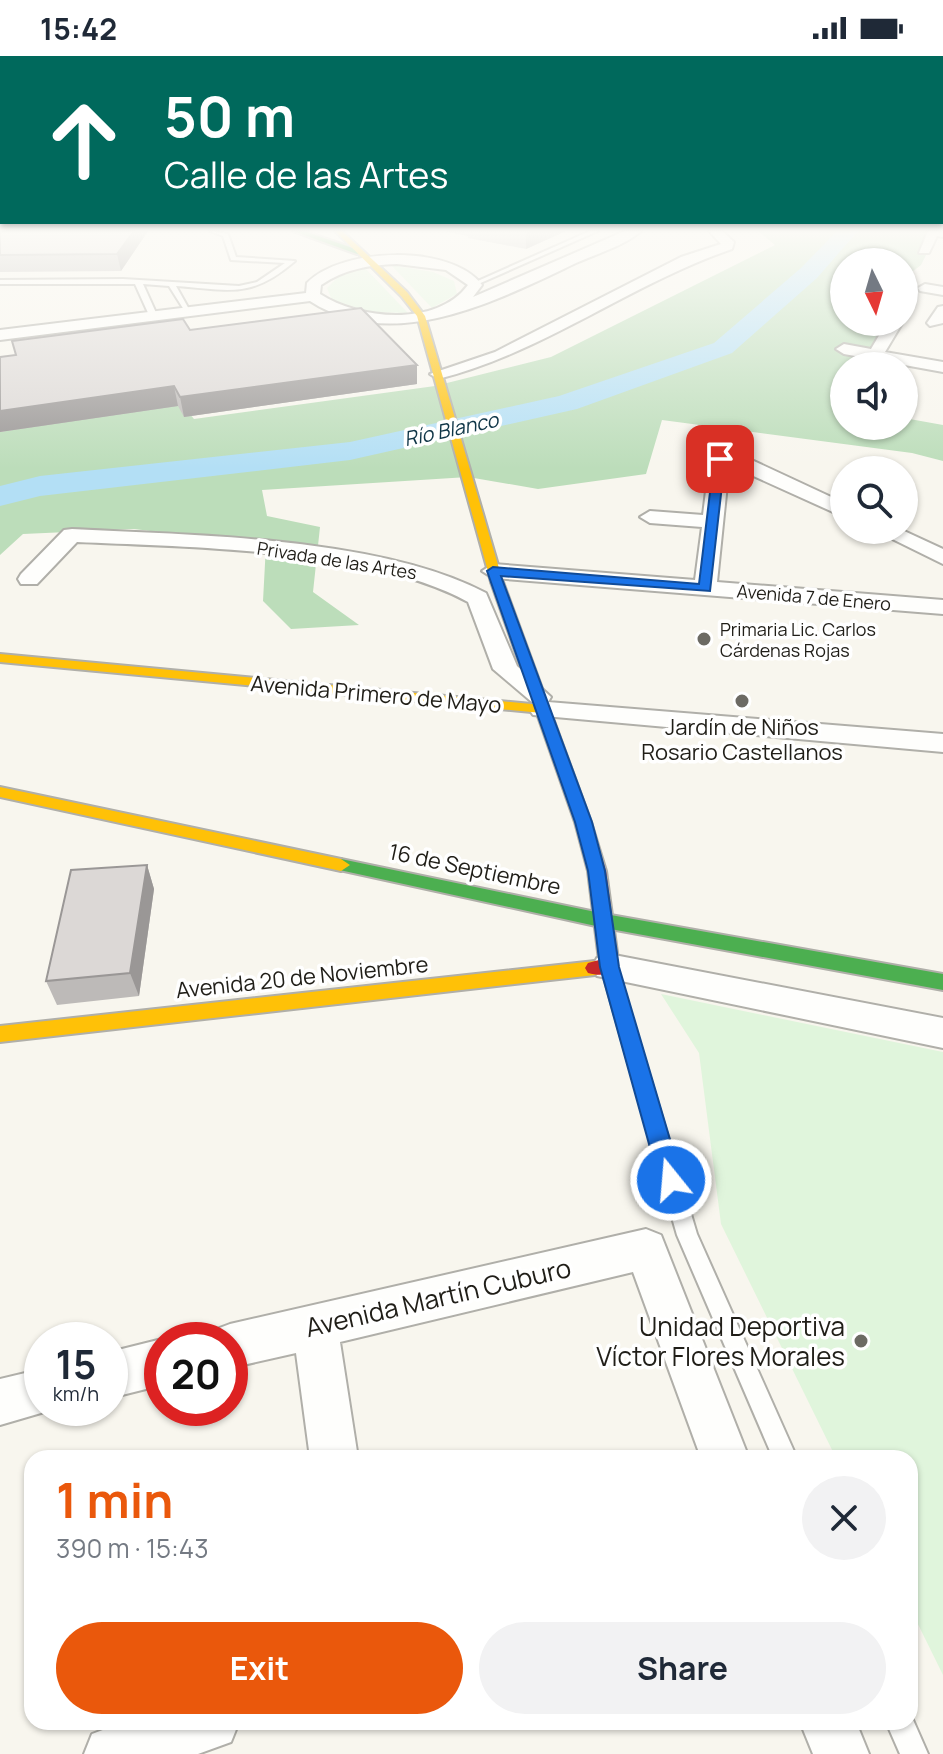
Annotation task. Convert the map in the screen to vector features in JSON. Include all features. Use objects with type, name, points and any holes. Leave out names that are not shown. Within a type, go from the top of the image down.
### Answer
[{"type":"main road","points":[[415,310],[421,316],[493,571],[583,822],[605,921],[609,967]]},
{"type":"main road","name":"Avenida Primero de Mayo","points":[[0,658],[540,703]]},
{"type":"main road","name":"16 de Septiembre","points":[[0,792],[605,921],[943,982]]},
{"type":"main road","name":"Avenida 20 de Noviembre","points":[[0,1034],[609,967]]},
{"type":"street","points":[[0,335],[192,310]]},
{"type":"street","points":[[341,310],[355,314],[421,316],[447,310]]},
{"type":"street","points":[[438,374],[501,355],[588,310]]},
{"type":"street","points":[[844,349],[860,352]]},
{"type":"street","points":[[918,363],[943,367]]},
{"type":"street","points":[[705,588],[717,461],[725,458],[830,505]]},
{"type":"street","points":[[818,482],[830,488]]},
{"type":"street","points":[[650,517],[711,522]]},
{"type":"street","points":[[918,528],[943,540]]},
{"type":"street","name":"Privada de las Artes","points":[[29,579],[72,535],[217,542],[326,555],[425,574],[478,598],[506,669],[540,703]]},
{"type":"street","points":[[915,544],[943,557]]},
{"type":"street","name":"Avenida 7 de Enero","points":[[493,571],[943,607]]},
{"type":"street","name":"Avenida Primero de Mayo","points":[[540,703],[943,743]]},
{"type":"street","points":[[609,967],[943,1033]]},
{"type":"street","name":"Avenida Martín Cuburo","points":[[248,1342],[646,1249],[722,1450]]},
{"type":"street","points":[[315,1325],[333,1450]]},
{"type":"street","points":[[0,1402],[24,1396]]},
{"type":"street","points":[[112,1754],[186,1730]]},
{"type":"street","points":[[831,1730],[841,1754]]},
{"type":"lane","points":[[151,310],[153,315]]},
{"type":"lane","points":[[609,967],[687,1235],[781,1450]]},
{"type":"lane","points":[[904,1730],[914,1754]]},
{"type":"green space","points":[[364,310],[405,310],[408,313]]},
{"type":"green space","points":[[645,310],[830,310],[830,336],[881,336],[873,352],[830,352],[830,440],[918,440],[918,421],[943,425],[943,461],[912,453],[662,420],[646,474],[538,489],[468,477],[262,490],[267,516],[320,527],[313,592],[359,625],[291,629],[263,601],[266,545],[134,529],[23,534],[0,555],[0,432],[181,403],[194,419],[435,386],[551,357]]},
{"type":"green space","name":"Unidad Deportiva Víctor Flores Morales","points":[[661,994],[943,1052],[943,1675],[918,1624],[918,1450],[832,1450],[721,1224],[699,1053]]},
{"type":"building","points":[[363,310],[417,365],[180,397],[174,386],[0,411],[0,357],[16,355],[12,341],[183,319],[190,330]]},
{"type":"building","points":[[147,865],[130,973],[46,981],[71,870]]},
{"type":"waterway","name":"Río Blanco","points":[[0,496],[40,486],[350,451],[567,403],[723,348],[766,310]]},
{"type":"traffic: fast","points":[[341,865],[605,921],[943,982]]},
{"type":"traffic: slow","points":[[417,310],[421,316],[497,582]]},
{"type":"traffic: slow","points":[[0,658],[542,709]]},
{"type":"traffic: slow","points":[[0,792],[341,865]]},
{"type":"traffic: slow","points":[[0,1034],[595,968]]},
{"type":"traffic: jam","points":[[497,582],[583,822],[597,871],[609,967],[595,968]]},
{"type":"place","name":"Primaria Lic. Carlos Cárdenas Rojas","points":[[704,639]]},
{"type":"place","name":"Jardín de Niños Rosario Castellanos","points":[[742,701]]},
{"type":"place","name":"Unidad Deportiva Víctor Flores Morales","points":[[861,1341]]},
{"type":"route","points":[[671,1180],[609,967],[597,871],[583,822],[493,571],[705,588],[717,461],[720,459]]}]
